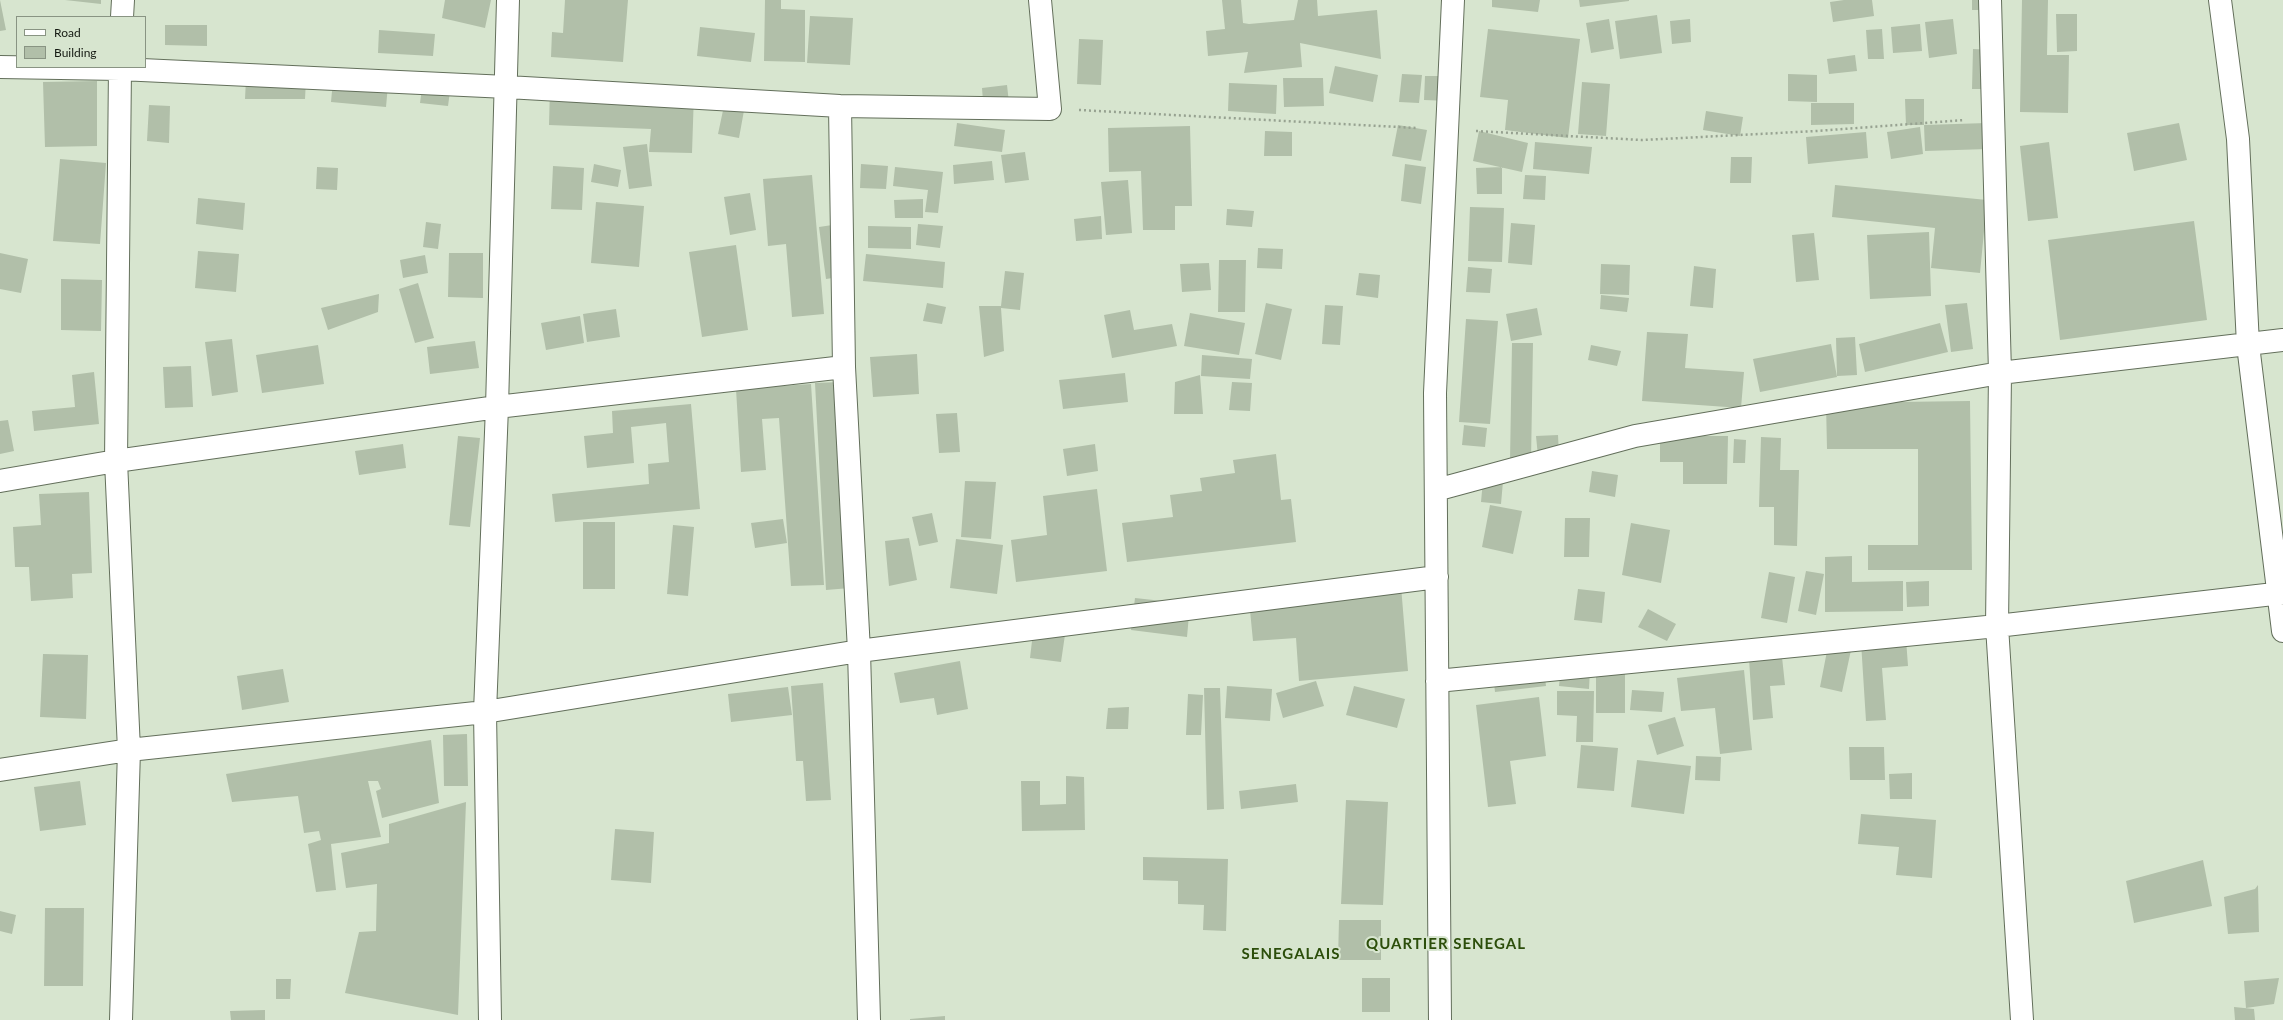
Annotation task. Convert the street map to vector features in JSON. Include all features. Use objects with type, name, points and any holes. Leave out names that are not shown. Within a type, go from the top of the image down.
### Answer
[{"type":"street","points":[[122,16],[123,0]]},
{"type":"street","points":[[490,1020],[485,712],[497,407],[507,87],[508,0]]},
{"type":"street","points":[[120,1020],[129,750],[116,461],[120,68],[507,87],[840,106],[1050,109],[1040,0]]},
{"type":"street","points":[[1440,1020],[1435,393],[1453,0]]},
{"type":"street","points":[[1990,0],[2000,373],[1997,626],[2022,1020]]},
{"type":"street","points":[[2220,0],[2238,139],[2248,345],[2281,593],[2283,632]]},
{"type":"street","points":[[0,67],[16,67]]},
{"type":"street","points":[[840,106],[844,367],[859,651],[869,1020]]},
{"type":"street","points":[[1436,490],[1635,436],[2000,373],[2283,340]]},
{"type":"street","points":[[0,481],[116,461],[497,407],[844,367]]},
{"type":"street","points":[[0,770],[129,750],[485,712],[859,651],[1437,577]]},
{"type":"street","points":[[1438,681],[1997,626],[2281,593]]},
{"type":"path","points":[[1050,109],[1642,140],[1817,132],[1993,118]]},
{"type":"building","points":[[0,0],[6,30],[0,31]]},
{"type":"building","points":[[65,0],[101,0],[101,4]]},
{"type":"building","points":[[445,0],[491,0],[485,28],[442,18]]},
{"type":"building","points":[[565,0],[628,0],[623,62],[551,57],[552,32],[563,33]]},
{"type":"building","points":[[765,0],[781,0],[781,9],[805,10],[805,62],[764,61]]},
{"type":"building","points":[[1222,0],[1241,0],[1243,23],[1249,24],[1294,20],[1298,0],[1317,0],[1318,16],[1377,10],[1381,59],[1300,43],[1302,67],[1244,73],[1248,52],[1208,56],[1206,31],[1225,29]]},
{"type":"building","points":[[1492,0],[1540,0],[1538,12],[1492,7]]},
{"type":"building","points":[[1579,0],[1629,0],[1629,1],[1580,7]]},
{"type":"building","points":[[1844,0],[1872,0],[1874,16],[1833,22],[1830,2]]},
{"type":"building","points":[[1972,0],[2001,0],[2001,10],[1972,10]]},
{"type":"building","points":[[2022,0],[2048,0],[2047,55],[2069,55],[2068,113],[2020,112]]},
{"type":"building","points":[[2056,14],[2077,14],[2077,51],[2057,52]]},
{"type":"building","points":[[1657,15],[1662,53],[1620,59],[1615,21]]},
{"type":"building","points":[[810,16],[853,18],[850,65],[807,63]]},
{"type":"building","points":[[1609,19],[1614,49],[1591,53],[1586,23]]},
{"type":"building","points":[[1690,19],[1691,42],[1672,44],[1670,21]]},
{"type":"building","points":[[1953,19],[1957,54],[1929,58],[1925,22]]},
{"type":"building","points":[[1920,24],[1922,51],[1893,53],[1891,27]]},
{"type":"building","points":[[165,25],[207,25],[207,46],[165,45]]},
{"type":"building","points":[[700,27],[755,33],[751,62],[697,56]]},
{"type":"building","points":[[1488,29],[1580,39],[1568,138],[1505,130],[1508,100],[1480,97]]},
{"type":"building","points":[[1882,29],[1884,59],[1868,59],[1866,30]]},
{"type":"building","points":[[379,30],[435,34],[433,56],[378,53]]},
{"type":"building","points":[[1079,39],[1103,40],[1101,85],[1077,84]]},
{"type":"building","points":[[1973,49],[1995,50],[1993,89],[1972,89]]},
{"type":"building","points":[[1855,55],[1857,71],[1829,74],[1827,59]]},
{"type":"building","points":[[1335,66],[1378,75],[1373,102],[1329,93]]},
{"type":"building","points":[[1402,74],[1422,75],[1419,103],[1399,102]]},
{"type":"building","points":[[1788,74],[1817,75],[1817,102],[1788,101]]},
{"type":"building","points":[[1425,76],[1451,76],[1450,101],[1424,100]]},
{"type":"building","points":[[1283,78],[1323,78],[1324,106],[1284,107]]},
{"type":"building","points":[[246,79],[306,80],[305,99],[245,99]]},
{"type":"building","points":[[333,80],[388,85],[386,107],[331,102]]},
{"type":"building","points":[[97,81],[97,146],[45,147],[43,82]]},
{"type":"building","points":[[423,81],[451,84],[448,106],[420,103]]},
{"type":"building","points":[[1582,82],[1610,84],[1606,136],[1578,134]]},
{"type":"building","points":[[1229,83],[1277,85],[1276,114],[1228,111]]},
{"type":"building","points":[[1007,85],[1010,112],[984,114],[982,88]]},
{"type":"building","points":[[550,88],[694,93],[692,153],[649,152],[651,129],[549,125]]},
{"type":"building","points":[[1905,99],[1924,99],[1924,125],[1906,125]]},
{"type":"building","points":[[725,101],[745,105],[739,138],[718,134]]},
{"type":"building","points":[[1811,103],[1854,103],[1854,124],[1811,125]]},
{"type":"building","points":[[149,105],[170,106],[169,143],[147,141]]},
{"type":"building","points":[[1706,111],[1743,117],[1740,136],[1703,130]]},
{"type":"building","points":[[957,123],[1005,130],[1002,152],[954,146]]},
{"type":"building","points":[[1987,123],[1988,149],[1925,151],[1924,125]]},
{"type":"building","points":[[2179,123],[2187,160],[2134,171],[2127,133]]},
{"type":"building","points":[[1398,125],[1427,130],[1421,161],[1392,156]]},
{"type":"building","points":[[1190,126],[1192,206],[1175,206],[1175,230],[1143,230],[1141,171],[1109,172],[1108,128]]},
{"type":"building","points":[[1920,127],[1923,154],[1891,159],[1887,132]]},
{"type":"building","points":[[1265,131],[1292,132],[1292,156],[1264,156]]},
{"type":"building","points":[[1479,131],[1528,143],[1522,172],[1473,161]]},
{"type":"building","points":[[1866,132],[1868,158],[1808,164],[1806,137]]},
{"type":"building","points":[[1535,142],[1592,147],[1589,174],[1533,169]]},
{"type":"building","points":[[2049,142],[2058,218],[2028,221],[2020,146]]},
{"type":"building","points":[[647,144],[652,186],[629,189],[623,147]]},
{"type":"building","points":[[1025,152],[1029,180],[1005,183],[1001,155]]},
{"type":"building","points":[[1731,157],[1752,157],[1751,183],[1730,183]]},
{"type":"building","points":[[60,159],[106,163],[100,244],[53,241]]},
{"type":"building","points":[[992,161],[994,180],[954,184],[953,165]]},
{"type":"building","points":[[594,164],[621,170],[618,187],[591,182]]},
{"type":"building","points":[[861,164],[888,166],[886,189],[860,188]]},
{"type":"building","points":[[1405,164],[1426,167],[1421,204],[1401,201]]},
{"type":"building","points":[[553,166],[584,168],[582,210],[551,209]]},
{"type":"building","points":[[317,167],[338,168],[337,190],[316,189]]},
{"type":"building","points":[[895,167],[943,172],[938,213],[925,212],[928,190],[893,186]]},
{"type":"building","points":[[1502,167],[1502,194],[1477,194],[1476,168]]},
{"type":"building","points":[[812,175],[824,314],[792,317],[786,244],[768,246],[763,179]]},
{"type":"building","points":[[1525,175],[1546,176],[1545,200],[1523,199]]},
{"type":"building","points":[[1128,180],[1132,233],[1106,235],[1101,182]]},
{"type":"building","points":[[1835,185],[1987,200],[1980,273],[1931,268],[1935,228],[1832,217]]},
{"type":"building","points":[[750,193],[756,230],[730,235],[724,197]]},
{"type":"building","points":[[198,198],[245,203],[243,230],[196,224]]},
{"type":"building","points":[[923,199],[923,218],[895,218],[894,200]]},
{"type":"building","points":[[596,202],[644,206],[639,267],[591,263]]},
{"type":"building","points":[[1470,207],[1504,208],[1502,262],[1468,261]]},
{"type":"building","points":[[1227,209],[1254,211],[1252,227],[1226,225]]},
{"type":"building","points":[[1101,216],[1102,239],[1076,241],[1074,219]]},
{"type":"building","points":[[2194,221],[2207,320],[2060,340],[2048,240]]},
{"type":"building","points":[[426,222],[441,224],[438,249],[423,247]]},
{"type":"building","points":[[1511,223],[1535,225],[1532,265],[1508,263]]},
{"type":"building","points":[[839,224],[846,276],[826,279],[819,227]]},
{"type":"building","points":[[918,224],[943,226],[940,248],[916,245]]},
{"type":"building","points":[[868,226],[911,227],[911,249],[868,248]]},
{"type":"building","points":[[1929,232],[1931,296],[1870,299],[1867,235]]},
{"type":"building","points":[[1814,233],[1819,280],[1796,282],[1792,235]]},
{"type":"building","points":[[736,245],[748,330],[702,337],[689,252]]},
{"type":"building","points":[[1258,248],[1283,249],[1282,269],[1257,268]]},
{"type":"building","points":[[198,251],[239,254],[236,292],[195,288]]},
{"type":"building","points":[[0,253],[28,259],[21,293],[0,289]]},
{"type":"building","points":[[449,253],[483,253],[483,298],[448,297]]},
{"type":"building","points":[[866,254],[945,262],[943,288],[863,281]]},
{"type":"building","points":[[425,255],[428,273],[403,278],[400,260]]},
{"type":"building","points":[[1219,260],[1246,260],[1245,312],[1218,312]]},
{"type":"building","points":[[1209,263],[1211,290],[1182,292],[1180,264]]},
{"type":"building","points":[[1601,264],[1630,265],[1629,295],[1600,294]]},
{"type":"building","points":[[1694,266],[1716,269],[1713,308],[1690,306]]},
{"type":"building","points":[[1468,267],[1492,269],[1490,293],[1466,292]]},
{"type":"building","points":[[1005,271],[1024,273],[1020,310],[1001,308],[1004,351],[984,357],[979,306],[1001,306]]},
{"type":"building","points":[[1359,273],[1380,275],[1378,298],[1356,295]]},
{"type":"building","points":[[61,279],[102,280],[101,331],[61,330]]},
{"type":"building","points":[[418,283],[434,338],[415,343],[399,289]]},
{"type":"building","points":[[379,294],[378,312],[328,330],[321,308]]},
{"type":"building","points":[[1601,295],[1629,298],[1627,312],[1600,309]]},
{"type":"building","points":[[927,303],[946,307],[942,324],[923,321]]},
{"type":"building","points":[[1266,303],[1292,309],[1281,360],[1255,354]]},
{"type":"building","points":[[1967,303],[1973,349],[1951,352],[1945,305]]},
{"type":"building","points":[[1325,305],[1343,306],[1340,345],[1322,344]]},
{"type":"building","points":[[1537,308],[1542,335],[1511,341],[1506,314]]},
{"type":"building","points":[[616,309],[620,337],[587,342],[583,314]]},
{"type":"building","points":[[1130,310],[1134,330],[1172,324],[1177,346],[1112,358],[1104,315]]},
{"type":"building","points":[[1190,313],[1245,323],[1239,355],[1184,346]]},
{"type":"building","points":[[580,316],[584,343],[546,350],[541,323]]},
{"type":"building","points":[[1466,319],[1498,321],[1490,424],[1459,422]]},
{"type":"building","points":[[1940,323],[1948,352],[1865,372],[1859,344]]},
{"type":"building","points":[[1647,332],[1688,334],[1685,368],[1744,372],[1741,408],[1642,401]]},
{"type":"building","points":[[1855,337],[1857,375],[1837,376],[1836,338]]},
{"type":"building","points":[[232,339],[238,392],[212,396],[205,342]]},
{"type":"building","points":[[475,341],[479,368],[430,374],[427,347]]},
{"type":"building","points":[[1512,343],[1533,343],[1531,461],[1510,461]]},
{"type":"building","points":[[1831,344],[1837,377],[1760,392],[1753,359]]},
{"type":"building","points":[[318,345],[324,384],[262,393],[256,355]]},
{"type":"building","points":[[1591,345],[1621,351],[1617,366],[1588,360]]},
{"type":"building","points":[[917,354],[919,394],[873,397],[870,357]]},
{"type":"building","points":[[1202,355],[1252,359],[1250,379],[1201,376]]},
{"type":"building","points":[[191,366],[193,407],[165,408],[163,367]]},
{"type":"building","points":[[94,372],[99,424],[34,431],[32,411],[75,407],[72,375]]},
{"type":"building","points":[[1125,373],[1128,402],[1063,409],[1059,380]]},
{"type":"building","points":[[1200,375],[1203,414],[1174,414],[1175,382]]},
{"type":"building","points":[[840,382],[850,588],[826,590],[815,383]]},
{"type":"building","points":[[1232,382],[1252,383],[1250,411],[1229,410]]},
{"type":"building","points":[[811,384],[824,585],[791,586],[779,418],[762,419],[766,470],[741,472],[736,389]]},
{"type":"building","points":[[1970,401],[1972,570],[1868,570],[1868,545],[1918,545],[1918,449],[1827,449],[1826,403]]},
{"type":"building","points":[[691,404],[700,509],[555,522],[552,494],[649,484],[648,464],[669,462],[666,423],[631,427],[634,463],[587,468],[584,436],[613,433],[612,411]]},
{"type":"building","points":[[957,413],[960,452],[939,453],[936,414]]},
{"type":"building","points":[[8,420],[14,451],[0,454],[0,421]]},
{"type":"building","points":[[1464,425],[1487,428],[1485,447],[1462,445]]},
{"type":"building","points":[[1558,435],[1559,455],[1538,456],[1536,436]]},
{"type":"building","points":[[458,436],[480,438],[470,527],[449,525]]},
{"type":"building","points":[[1660,436],[1728,436],[1727,484],[1683,484],[1683,462],[1660,462]]},
{"type":"building","points":[[1761,437],[1781,438],[1780,470],[1799,470],[1797,546],[1774,545],[1774,507],[1759,507]]},
{"type":"building","points":[[1734,439],[1746,440],[1745,463],[1733,463]]},
{"type":"building","points":[[403,444],[406,468],[359,475],[355,451]]},
{"type":"building","points":[[1095,444],[1098,471],[1067,476],[1063,449]]},
{"type":"building","points":[[1276,454],[1281,500],[1291,499],[1296,542],[1127,562],[1122,523],[1173,517],[1170,495],[1202,491],[1200,478],[1235,473],[1233,460]]},
{"type":"building","points":[[1484,469],[1504,470],[1501,504],[1481,502]]},
{"type":"building","points":[[1592,471],[1618,475],[1615,497],[1589,492]]},
{"type":"building","points":[[965,481],[996,482],[991,539],[961,537]]},
{"type":"building","points":[[1097,489],[1107,571],[1016,582],[1011,540],[1047,535],[1043,496]]},
{"type":"building","points":[[89,492],[92,573],[72,574],[73,598],[31,601],[29,567],[15,567],[13,527],[41,525],[39,494]]},
{"type":"building","points":[[1490,505],[1522,511],[1513,554],[1482,547]]},
{"type":"building","points":[[932,513],[938,542],[919,546],[912,517]]},
{"type":"building","points":[[1565,518],[1590,518],[1589,557],[1564,557]]},
{"type":"building","points":[[783,519],[787,543],[755,548],[751,523]]},
{"type":"building","points":[[583,522],[615,522],[615,589],[583,589]]},
{"type":"building","points":[[1631,523],[1670,530],[1661,583],[1622,575]]},
{"type":"building","points":[[673,525],[694,527],[688,596],[667,594]]},
{"type":"building","points":[[909,538],[917,580],[889,586],[885,541]]},
{"type":"building","points":[[956,539],[1003,545],[997,594],[950,588]]},
{"type":"building","points":[[1852,556],[1852,582],[1903,581],[1903,611],[1825,612],[1825,557]]},
{"type":"building","points":[[1806,571],[1824,574],[1816,615],[1798,611]]},
{"type":"building","points":[[1769,572],[1795,577],[1787,623],[1761,618]]},
{"type":"building","points":[[1929,581],[1929,606],[1907,607],[1906,582]]},
{"type":"building","points":[[1401,586],[1408,671],[1299,681],[1296,638],[1253,641],[1249,600]]},
{"type":"building","points":[[1578,589],[1605,592],[1602,623],[1574,620]]},
{"type":"building","points":[[1135,598],[1190,604],[1187,637],[1131,630]]},
{"type":"building","points":[[1648,609],[1676,624],[1667,641],[1638,627]]},
{"type":"building","points":[[1034,624],[1066,628],[1061,662],[1030,658]]},
{"type":"building","points":[[1906,639],[1908,666],[1882,668],[1886,720],[1866,721],[1861,642]]},
{"type":"building","points":[[1828,646],[1851,650],[1842,692],[1820,687]]},
{"type":"building","points":[[43,654],[88,655],[86,719],[40,717]]},
{"type":"building","points":[[1782,657],[1785,685],[1770,686],[1773,718],[1753,720],[1749,659]]},
{"type":"building","points":[[1543,659],[1546,686],[1495,692],[1492,665]]},
{"type":"building","points":[[960,661],[968,709],[937,715],[934,698],[900,703],[894,673]]},
{"type":"building","points":[[1596,665],[1625,665],[1625,713],[1596,713]]},
{"type":"building","points":[[1561,666],[1590,669],[1589,689],[1559,686]]},
{"type":"building","points":[[283,669],[289,702],[242,710],[237,676]]},
{"type":"building","points":[[1744,670],[1752,750],[1720,754],[1715,708],[1681,711],[1677,678]]},
{"type":"building","points":[[1316,681],[1324,706],[1283,718],[1276,693]]},
{"type":"building","points":[[823,683],[831,800],[806,801],[803,761],[796,761],[791,686]]},
{"type":"building","points":[[1227,686],[1272,689],[1270,721],[1225,718]]},
{"type":"building","points":[[1354,686],[1405,699],[1397,728],[1346,715]]},
{"type":"building","points":[[788,687],[792,715],[731,722],[728,694]]},
{"type":"building","points":[[1204,688],[1220,688],[1224,809],[1207,810]]},
{"type":"building","points":[[1632,690],[1664,692],[1662,712],[1630,710]]},
{"type":"building","points":[[1557,691],[1594,691],[1593,742],[1576,742],[1577,716],[1557,715]]},
{"type":"building","points":[[1188,694],[1203,695],[1201,735],[1186,735]]},
{"type":"building","points":[[1539,697],[1546,756],[1510,761],[1516,804],[1488,807],[1476,705]]},
{"type":"building","points":[[1129,707],[1128,729],[1106,729],[1108,708]]},
{"type":"building","points":[[1675,717],[1684,746],[1657,755],[1648,725]]},
{"type":"building","points":[[467,734],[468,786],[444,786],[443,735]]},
{"type":"building","points":[[431,740],[439,803],[382,818],[376,791],[381,789],[378,781],[368,781],[381,837],[331,844],[336,890],[316,892],[308,844],[321,840],[319,831],[304,833],[298,796],[232,802],[226,774]]},
{"type":"building","points":[[1581,745],[1618,748],[1614,791],[1577,788]]},
{"type":"building","points":[[1849,747],[1884,747],[1885,780],[1850,780]]},
{"type":"building","points":[[1696,756],[1721,757],[1720,781],[1695,780]]},
{"type":"building","points":[[1637,760],[1691,766],[1684,814],[1631,807]]},
{"type":"building","points":[[1912,773],[1912,799],[1890,799],[1889,774]]},
{"type":"building","points":[[1066,776],[1084,777],[1085,830],[1022,831],[1021,781],[1040,781],[1040,805],[1066,804]]},
{"type":"building","points":[[80,781],[86,825],[40,831],[34,787]]},
{"type":"building","points":[[1296,784],[1298,802],[1241,809],[1239,791]]},
{"type":"building","points":[[1346,800],[1388,802],[1383,905],[1341,904]]},
{"type":"building","points":[[466,802],[458,1015],[345,993],[359,932],[376,931],[377,884],[346,888],[341,853],[389,843],[389,824]]},
{"type":"building","points":[[1861,814],[1936,820],[1932,878],[1896,875],[1899,847],[1858,844]]},
{"type":"building","points":[[615,829],[654,832],[651,883],[611,880]]},
{"type":"building","points":[[1143,857],[1228,859],[1226,931],[1203,930],[1204,905],[1178,904],[1178,881],[1143,880]]},
{"type":"building","points":[[2203,860],[2212,906],[2134,923],[2126,881]]},
{"type":"building","points":[[2258,885],[2259,932],[2228,934],[2224,897],[2255,889]]},
{"type":"building","points":[[45,908],[84,908],[83,986],[44,986]]},
{"type":"building","points":[[0,911],[16,915],[12,934],[0,931]]},
{"type":"building","points":[[1339,920],[1381,920],[1381,960],[1338,960]]},
{"type":"building","points":[[1362,978],[1390,978],[1390,1012],[1362,1012]]},
{"type":"building","points":[[2279,978],[2274,1004],[2246,1008],[2244,981]]},
{"type":"building","points":[[276,979],[291,979],[290,999],[276,999]]},
{"type":"building","points":[[2234,1007],[2254,1009],[2255,1020],[2235,1020]]},
{"type":"building","points":[[265,1010],[265,1020],[231,1020],[230,1011]]},
{"type":"building","points":[[945,1016],[945,1020],[910,1020],[910,1019]]},
{"type":"district","name":"QUARTIER SENEGAL","points":[[1446,944]]},
{"type":"district","name":"SENEGALAIS","points":[[1291,954]]}]
